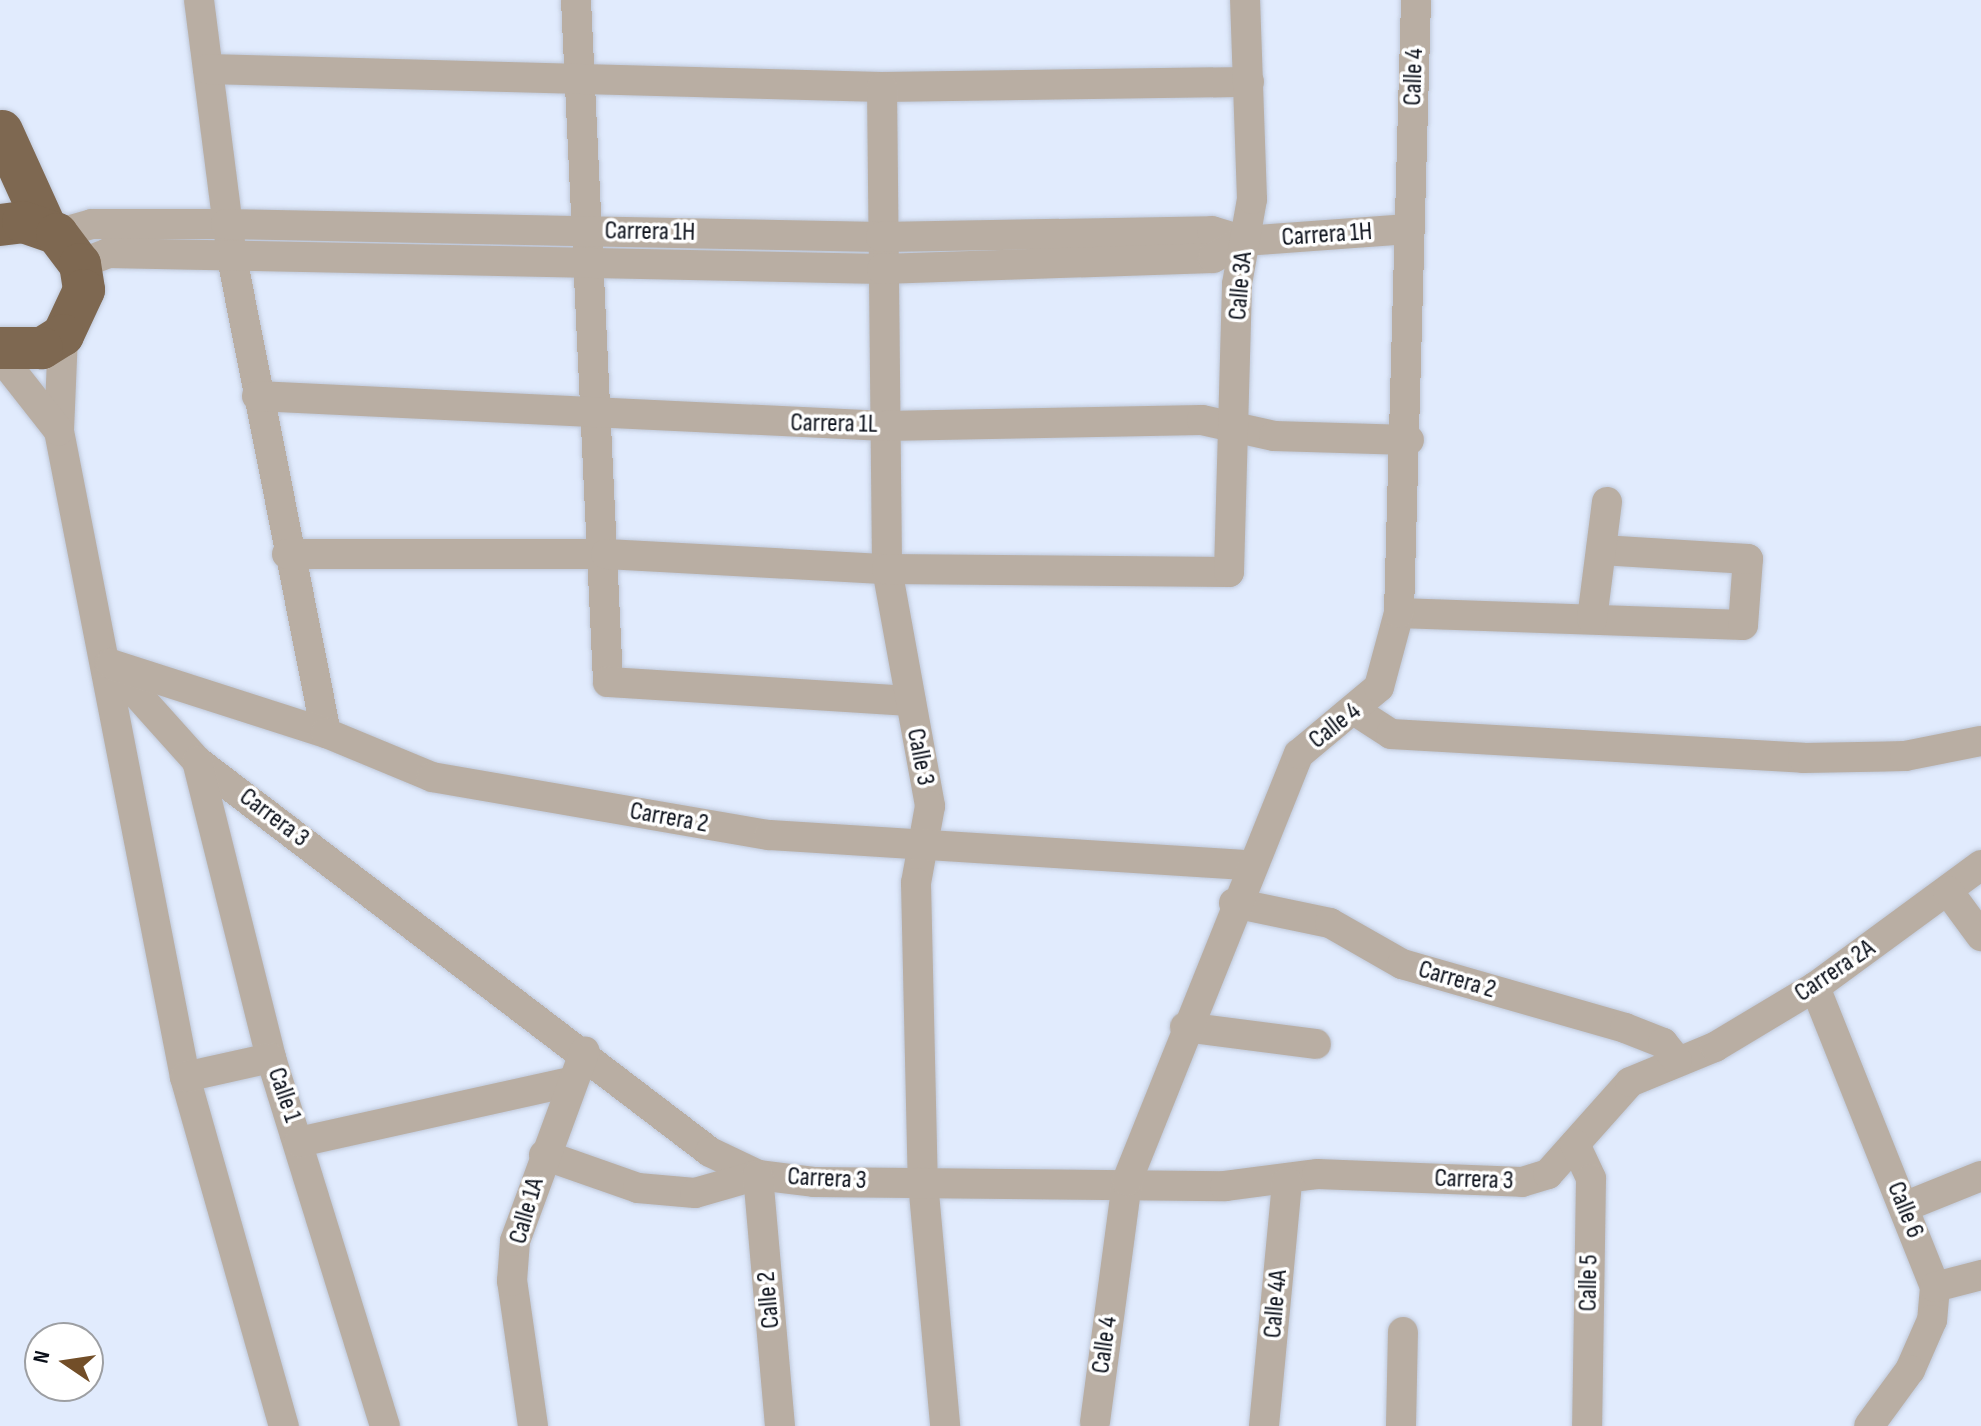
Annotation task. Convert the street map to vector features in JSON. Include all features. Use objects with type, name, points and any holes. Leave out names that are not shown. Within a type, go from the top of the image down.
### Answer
[{"type":"highway","points":[[0,348],[42,348],[63,335],[84,290],[1,128]]},
{"type":"highway","points":[[0,225],[61,242]]},
{"type":"street","points":[[199,0],[226,224],[287,554],[326,733]]},
{"type":"street","points":[[576,0],[583,246],[606,554],[608,682],[910,701]]},
{"type":"street","name":"Calle 3A","points":[[887,569],[1229,572],[1244,241],[1252,199],[1245,0]]},
{"type":"street","name":"Calle 4","points":[[1095,1425],[1127,1181],[1234,903],[1299,754],[1357,712],[1379,687],[1399,613],[1409,440],[1409,229],[1416,0]]},
{"type":"street","points":[[208,69],[882,87],[1249,82]]},
{"type":"street","name":"Calle 3","points":[[882,87],[881,237],[887,569],[930,806],[916,883],[923,1182],[945,1426]]},
{"type":"street","name":"Carrera 1H","points":[[61,242],[92,224],[226,224],[583,246],[882,269],[1213,258],[1244,241]]},
{"type":"street","name":"Carrera 1H","points":[[61,242],[108,253],[232,258],[881,237],[1212,231],[1244,241],[1409,229]]},
{"type":"street","points":[[63,335],[59,431],[109,663],[185,1077],[284,1426]]},
{"type":"street","points":[[0,356],[59,431]]},
{"type":"street","name":"Carrera 1L","points":[[257,396],[596,418],[885,426],[1202,420],[1274,436],[1409,440]]},
{"type":"street","points":[[1592,619],[1607,502]]},
{"type":"street","points":[[1399,613],[1743,625],[1748,559],[1601,550]]},
{"type":"street","points":[[287,554],[606,554],[887,569]]},
{"type":"street","name":"Carrera 2","points":[[109,663],[326,733],[432,777],[769,835],[1250,865]]},
{"type":"street","name":"Carrera 3","points":[[109,663],[197,761],[585,1051],[710,1152],[758,1175],[923,1182],[1287,1182],[1317,1174],[1522,1182],[1548,1174],[1630,1082],[1677,1060]]},
{"type":"street","points":[[1357,712],[1391,734],[1803,758],[1905,756],[1981,741]]},
{"type":"street","name":"Calle 1","points":[[197,761],[271,1058],[385,1426]]},
{"type":"street","name":"Carrera 2A","points":[[1677,1060],[1715,1047],[1815,987],[1981,865]]},
{"type":"street","points":[[1948,891],[1981,936]]},
{"type":"street","name":"Carrera 2","points":[[1234,903],[1330,923],[1402,964],[1625,1028],[1663,1043],[1677,1060]]},
{"type":"street","name":"Calle 6","points":[[1815,987],[1935,1287],[1932,1320],[1910,1370],[1869,1426]]},
{"type":"street","points":[[1185,1027],[1316,1044]]},
{"type":"street","name":"Calle 1A","points":[[533,1426],[512,1281],[515,1241],[569,1082],[585,1051]]},
{"type":"street","points":[[185,1077],[271,1058]]},
{"type":"street","points":[[299,1142],[569,1082]]},
{"type":"street","name":"Calle 5","points":[[1575,1144],[1591,1179],[1587,1426]]},
{"type":"street","points":[[544,1155],[638,1188],[695,1193],[758,1175]]},
{"type":"street","name":"Calle 2","points":[[758,1175],[780,1426]]},
{"type":"street","points":[[1904,1207],[1981,1176]]},
{"type":"street","name":"Calle 4A","points":[[1264,1426],[1287,1182]]},
{"type":"street","points":[[1935,1287],[1981,1275]]},
{"type":"street","points":[[1401,1426],[1403,1332]]}]
